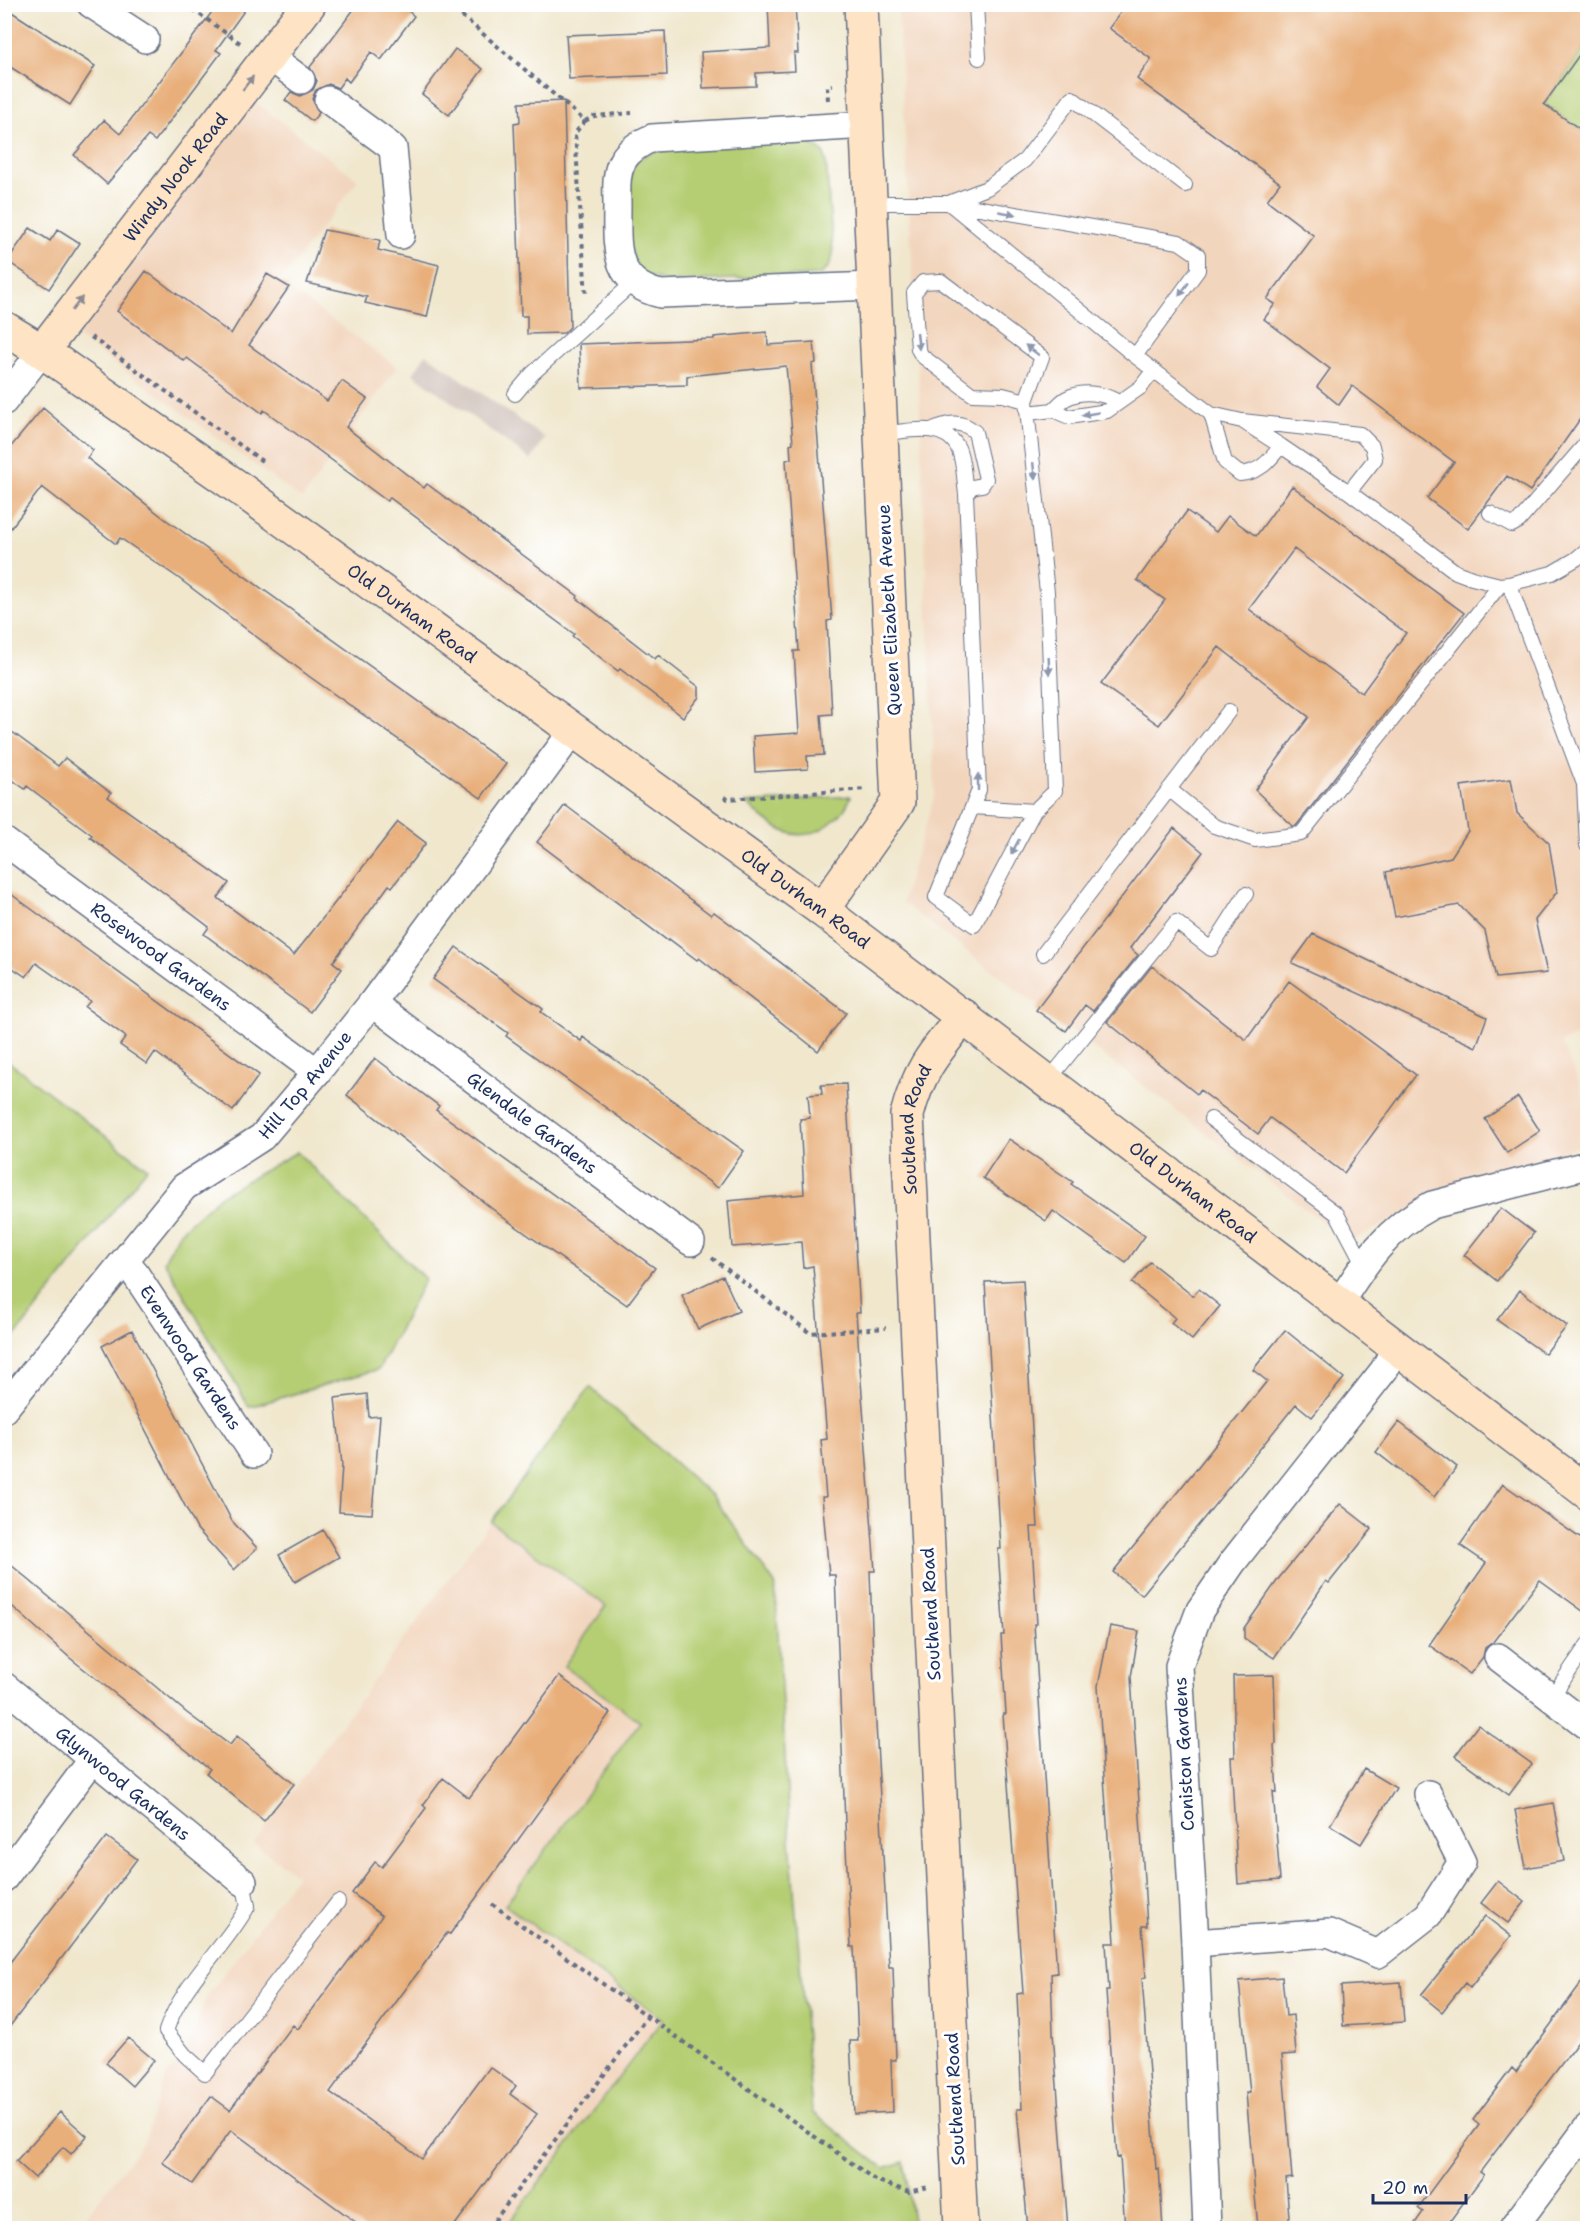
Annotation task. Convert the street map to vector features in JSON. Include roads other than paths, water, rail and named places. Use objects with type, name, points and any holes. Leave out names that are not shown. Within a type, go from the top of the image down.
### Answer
[{"type":"street","name":"Windy Nook Road","points":[[42,351],[309,4]]},
{"type":"street","name":"Queen Elizabeth Avenue","points":[[822,909],[898,802],[861,4]]},
{"type":"street","points":[[99,7],[146,39]]},
{"type":"street","points":[[267,58],[301,80]]},
{"type":"street","points":[[328,100],[393,148],[401,235]]},
{"type":"street","points":[[867,125],[652,138],[639,144],[622,161],[617,174],[618,253],[624,269],[634,282],[660,294],[874,286]]},
{"type":"street","name":"Old Durham Road","points":[[4,328],[42,351],[243,490],[822,909],[1395,1349],[1587,1493]]},
{"type":"street","points":[[4,401],[42,351]]},
{"type":"street","name":"Hill Top Avenue","points":[[4,1409],[184,1187],[262,1137],[317,1072],[372,1003],[573,731]]},
{"type":"street","name":"Rosewood Gardens","points":[[4,841],[317,1072]]},
{"type":"street","name":"Glendale Gardens","points":[[372,1003],[691,1242]]},
{"type":"street","name":"Southend Road","points":[[961,2229],[907,1114],[915,1084],[927,1063],[964,1016]]},
{"type":"street","points":[[1338,1305],[1372,1251],[1410,1217],[1432,1205],[1587,1165]]},
{"type":"street","name":"Evenwood Gardens","points":[[126,1260],[254,1455]]},
{"type":"street","name":"Coniston Gardens","points":[[1207,2229],[1195,1943],[1179,1666],[1200,1610],[1232,1563],[1384,1370],[1395,1349]]},
{"type":"street","points":[[1498,1657],[1587,1726]]},
{"type":"street","name":"Glynwood Gardens","points":[[4,1686],[243,1882]]},
{"type":"street","points":[[4,1878],[93,1759]]},
{"type":"street","points":[[1195,1943],[1329,1933],[1378,1954],[1428,1915],[1462,1862],[1428,1794]]},
{"type":"street","points":[[1513,2229],[1587,2127]]},
{"type":"lane","points":[[976,4],[979,58]]},
{"type":"lane","points":[[949,203],[987,188],[1025,160],[1072,98],[1185,185]]},
{"type":"lane","points":[[871,203],[949,203],[1179,242],[1198,255],[1198,270],[1135,356]]},
{"type":"lane","points":[[949,203],[1153,371],[1211,414],[1242,421],[1360,434],[1372,446],[1375,459],[1349,492]]},
{"type":"lane","points":[[881,434],[931,430],[942,433],[958,449],[966,494],[979,790],[936,897],[974,925],[1034,811],[1055,791],[1047,592],[1027,407],[1042,357],[941,281],[923,282],[914,292],[918,349],[922,356],[972,394],[1003,395],[1027,407],[1053,410],[1069,417],[1082,416],[1107,411],[1141,387],[1153,371]]},
{"type":"lane","points":[[515,394],[532,374],[634,282]]},
{"type":"lane","points":[[1053,410],[1067,398],[1103,393],[1118,402]]},
{"type":"lane","points":[[1211,414],[1225,462],[1240,474],[1255,472],[1266,464],[1281,446]]},
{"type":"lane","points":[[1242,421],[1349,492],[1456,572],[1504,584],[1552,573],[1576,559],[1587,549]]},
{"type":"lane","points":[[931,430],[946,423],[958,423],[975,432],[986,479],[982,485],[972,487],[966,494]]},
{"type":"lane","points":[[1491,513],[1512,525],[1519,521],[1587,441]]},
{"type":"lane","points":[[1169,789],[1214,826],[1255,840],[1301,834],[1504,584]]},
{"type":"lane","points":[[1504,584],[1584,784],[1587,845]]},
{"type":"lane","points":[[1043,954],[1228,711]]},
{"type":"lane","points":[[973,807],[1034,811]]},
{"type":"lane","points":[[1047,1082],[1176,922],[1211,949],[1246,894]]},
{"type":"lane","points":[[1211,1119],[1336,1214],[1364,1265]]},
{"type":"lane","points":[[1551,1698],[1587,1644]]},
{"type":"lane","points":[[243,1882],[248,1905],[174,2008],[166,2031],[185,2055],[205,2073],[338,1902]]}]
